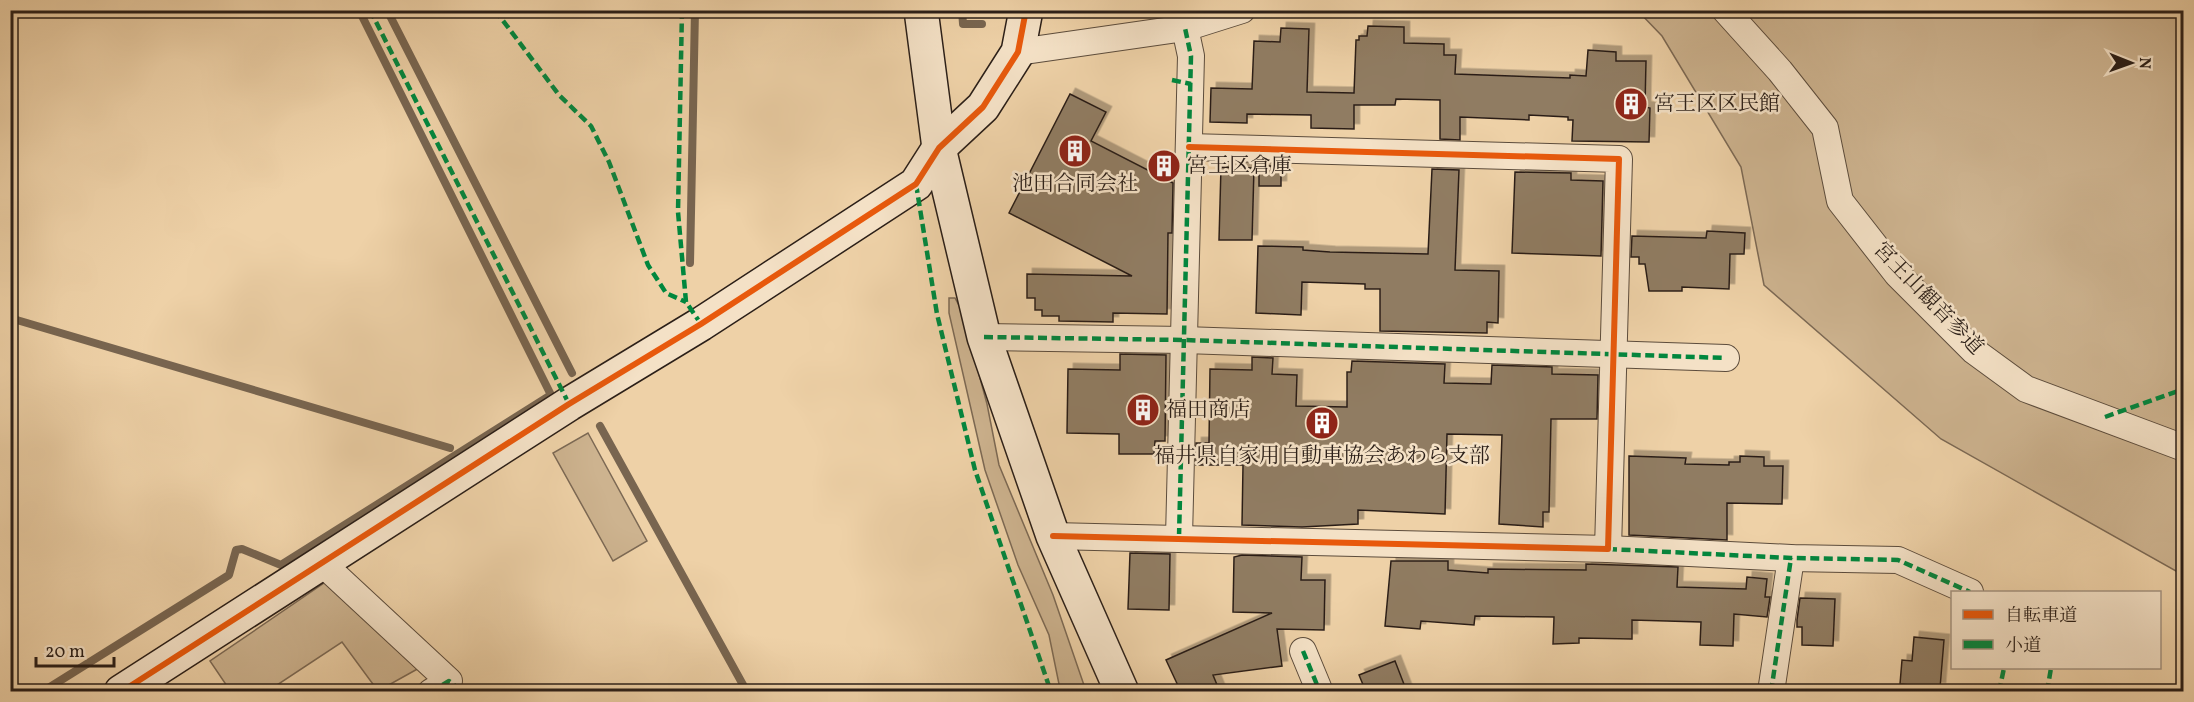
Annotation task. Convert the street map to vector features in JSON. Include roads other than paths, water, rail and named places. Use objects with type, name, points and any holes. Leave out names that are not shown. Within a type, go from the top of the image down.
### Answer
[{"type":"street","points":[[921,10],[939,148],[984,337],[1053,536],[1122,692]]},
{"type":"street","points":[[121,692],[559,411],[701,324],[916,184],[939,148],[983,107],[1018,52],[1026,10]]},
{"type":"street","points":[[1018,52],[1185,28],[1242,10]]},
{"type":"street","name":"宮王山観音参道","points":[[1725,10],[1780,71],[1825,128],[1840,201],[1897,274],[1974,351],[2026,389],[2184,448]]},
{"type":"street","points":[[1179,537],[1191,56],[1185,28]]},
{"type":"street","points":[[1189,147],[1619,159],[1608,549]]},
{"type":"street","points":[[984,337],[1184,340],[1726,358]]},
{"type":"street","points":[[1053,536],[1179,537],[1608,549],[1791,558],[1898,560],[1968,591]]},
{"type":"street","points":[[1771,692],[1791,558]]},
{"type":"street","points":[[323,564],[449,681],[431,692]]},
{"type":"street","points":[[1303,651],[1320,692]]},
{"type":"waterway","points":[[42,692],[229,575],[236,550],[242,549],[281,565],[551,395],[359,10]]},
{"type":"waterway","points":[[387,10],[572,373]]},
{"type":"waterway","points":[[690,263],[695,10]]},
{"type":"waterway","points":[[962,10],[963,24],[982,24]]},
{"type":"waterway","points":[[10,318],[450,448]]},
{"type":"waterway","points":[[600,426],[747,692]]},
{"type":"place","name":"宮王区区民館","points":[[1631,104]]},
{"type":"place","name":"池田合同会社","points":[[1075,151]]},
{"type":"place","name":"宮王区倉庫","points":[[1164,166]]},
{"type":"place","name":"福田商店","points":[[1143,410]]},
{"type":"place","name":"福井県自家用自動車協会あわら支部","points":[[1322,423]]}]
